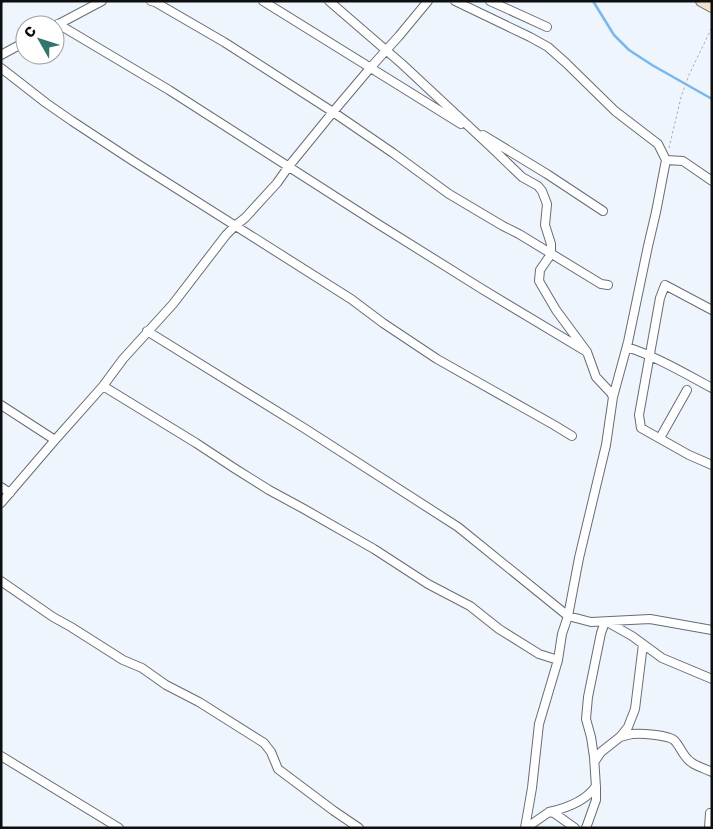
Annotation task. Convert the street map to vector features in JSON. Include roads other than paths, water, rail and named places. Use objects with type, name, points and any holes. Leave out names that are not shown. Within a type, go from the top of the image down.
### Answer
[{"type":"main road","points":[[701,1],[712,7]]},
{"type":"street","points":[[65,21],[102,1]]},
{"type":"street","points":[[151,1],[224,42],[333,112],[393,152],[449,194],[601,284],[608,285]]},
{"type":"street","points":[[263,1],[462,124],[547,174],[603,211]]},
{"type":"street","points":[[330,1],[470,127],[517,173],[538,186],[542,191],[547,204],[545,225],[551,244],[551,253],[540,270],[539,281],[556,310],[586,352],[596,377],[613,397]]},
{"type":"street","points":[[1,503],[147,331],[173,304],[220,242],[277,183],[333,112],[428,1]]},
{"type":"street","points":[[455,1],[548,47],[615,111],[658,144],[666,160],[627,347],[613,397],[606,446],[579,558],[568,616],[562,634],[558,660],[539,724],[526,828]]},
{"type":"street","points":[[490,1],[547,27]]},
{"type":"street","points":[[65,30],[170,90],[458,274],[586,352]]},
{"type":"street","points":[[1,55],[15,47]]},
{"type":"street","points":[[1,68],[72,121],[351,299],[437,359],[572,436]]},
{"type":"street","points":[[666,160],[683,161],[712,182]]},
{"type":"street","points":[[712,310],[665,285],[660,298],[639,415],[641,428],[689,455],[712,465]]},
{"type":"street","points":[[147,331],[312,433],[458,527],[568,616],[591,622],[650,619],[712,630]]},
{"type":"street","points":[[627,347],[650,355],[712,388]]},
{"type":"street","points":[[102,386],[269,490],[374,549],[428,584],[470,606],[499,629],[539,654],[558,660]]},
{"type":"street","points":[[660,438],[687,390]]},
{"type":"street","points":[[1,405],[55,440]]},
{"type":"street","points":[[1,487],[10,493]]},
{"type":"street","points":[[1,581],[53,617],[71,626],[123,660],[142,668],[166,685],[199,702],[264,743],[272,752],[278,769],[359,828]]},
{"type":"street","points":[[605,622],[619,628],[662,658],[712,679]]},
{"type":"street","points":[[586,828],[596,800],[595,761],[586,720],[588,697],[601,632],[605,622]]},
{"type":"street","points":[[595,761],[601,752],[620,737],[628,726],[635,709],[643,644]]},
{"type":"street","points":[[620,737],[633,734],[672,739],[679,745],[690,762],[712,772]]},
{"type":"street","points":[[1,756],[118,828]]},
{"type":"street","points":[[526,828],[549,812],[567,807],[587,797],[596,786]]},
{"type":"street","points":[[549,812],[554,813],[575,828]]},
{"type":"street","points":[[709,828],[710,813]]},
{"type":"waterway","points":[[593,1],[614,35],[629,50],[712,99]]}]
